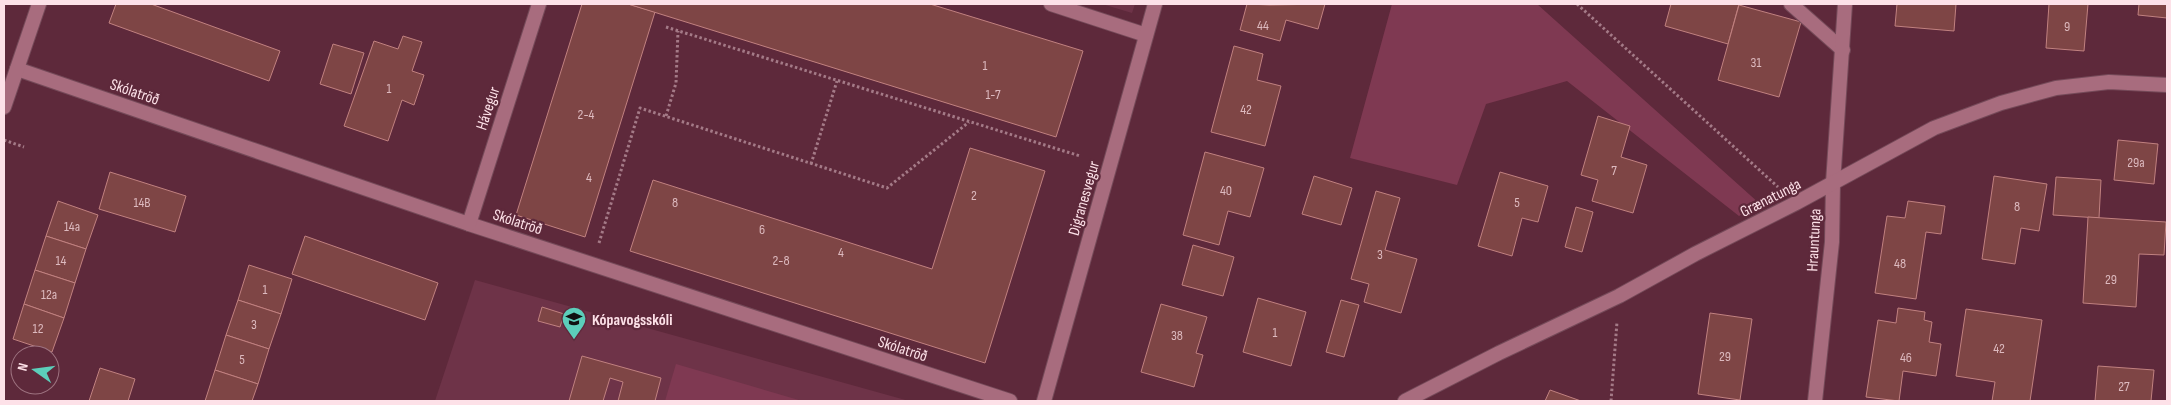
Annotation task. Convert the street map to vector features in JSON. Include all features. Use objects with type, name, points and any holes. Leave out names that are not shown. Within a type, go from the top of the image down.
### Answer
[{"type":"street","points":[[4,107],[38,4]]},
{"type":"street","name":"Hávegur","points":[[469,224],[539,4]]},
{"type":"street","points":[[1051,4],[1146,35]]},
{"type":"street","name":"Digranesvegur","points":[[1044,401],[1155,4]]},
{"type":"street","points":[[1791,4],[1843,50]]},
{"type":"street","name":"Hrauntunga","points":[[1815,401],[1832,242],[1833,183],[1843,50],[1844,4]]},
{"type":"street","name":"Skólatröð","points":[[17,69],[469,224],[1010,401]]},
{"type":"street","name":"Grænatunga","points":[[1405,401],[1499,353],[1619,296],[1934,128],[2000,103],[2056,88],[2109,82],[2167,84]]},
{"type":"path","points":[[1577,4],[1796,203]]},
{"type":"path","points":[[666,27],[1080,156]]},
{"type":"path","points":[[666,116],[676,83],[678,31]]},
{"type":"path","points":[[811,164],[837,80]]},
{"type":"path","points":[[592,264],[640,108],[887,188],[969,122]]},
{"type":"path","points":[[4,140],[24,147]]},
{"type":"path","points":[[1611,401],[1619,296]]},
{"type":"shaded area","points":[[1102,4],[1135,4],[1132,13]]},
{"type":"shaded area","points":[[1392,4],[1537,4],[1760,204],[1739,216],[1567,81],[1486,104],[1457,185],[1350,158]]},
{"type":"shaded area","name":"Kópavogsskóli","points":[[475,280],[909,401],[435,401]]},
{"type":"shaded area","points":[[676,364],[802,401],[665,401]]},
{"type":"building","points":[[116,4],[151,4],[280,51],[269,81],[109,23]]},
{"type":"building","points":[[582,4],[628,4],[655,12],[585,237],[516,215]]},
{"type":"building","points":[[628,4],[930,4],[1083,51],[1056,137]]},
{"type":"building","points":[[1247,4],[1325,4],[1318,29],[1286,20],[1280,41],[1240,30]]},
{"type":"building","points":[[1671,4],[1739,4],[1728,44],[1665,26]]},
{"type":"building","points":[[1897,4],[1956,4],[1954,31],[1895,26]]},
{"type":"building","points":[[2049,4],[2088,4],[2084,51],[2046,48]]},
{"type":"building","points":[[2139,4],[2167,4],[2167,18],[2138,15]]},
{"type":"building","points":[[1739,5],[1801,22],[1779,97],[1718,80]]},
{"type":"building","points":[[403,36],[422,42],[412,71],[424,75],[414,105],[402,100],[388,141],[344,126],[374,41],[398,49]]},
{"type":"building","points":[[333,44],[364,53],[351,94],[320,84]]},
{"type":"building","points":[[1234,46],[1263,54],[1257,80],[1281,86],[1265,146],[1211,132]]},
{"type":"building","points":[[1598,116],[1630,126],[1621,157],[1647,165],[1633,213],[1592,201],[1598,180],[1581,175]]},
{"type":"building","points":[[2118,140],[2158,144],[2154,184],[2114,180]]},
{"type":"building","points":[[970,148],[1045,171],[985,363],[630,251],[653,180],[932,269]]},
{"type":"building","points":[[1205,152],[1264,168],[1250,217],[1228,211],[1219,245],[1183,235]]},
{"type":"building","points":[[110,172],[186,196],[175,232],[99,209]]},
{"type":"building","points":[[1500,172],[1548,186],[1538,222],[1522,218],[1512,256],[1478,246]]},
{"type":"building","points":[[1314,176],[1352,188],[1341,225],[1302,214]]},
{"type":"building","points":[[1994,176],[2047,184],[2039,231],[2021,228],[2015,264],[1982,259]]},
{"type":"building","points":[[2056,177],[2101,180],[2099,218],[2053,215]]},
{"type":"building","points":[[1376,191],[1400,198],[1385,250],[1417,259],[1401,313],[1364,302],[1369,284],[1351,279]]},
{"type":"building","points":[[58,201],[98,215],[86,249],[46,236]]},
{"type":"building","points":[[1908,201],[1945,206],[1941,234],[1926,232],[1916,299],[1875,293],[1887,216],[1905,218]]},
{"type":"building","points":[[1576,207],[1593,212],[1582,252],[1565,247]]},
{"type":"building","points":[[2088,217],[2166,222],[2164,255],[2139,254],[2136,307],[2083,303]]},
{"type":"building","points":[[46,236],[86,249],[75,283],[35,270]]},
{"type":"building","points":[[305,236],[438,283],[425,320],[292,274]]},
{"type":"building","points":[[1193,245],[1234,257],[1223,296],[1182,285]]},
{"type":"building","points":[[249,265],[292,279],[281,314],[238,300]]},
{"type":"building","points":[[35,270],[75,283],[64,318],[24,304]]},
{"type":"building","points":[[1258,298],[1306,312],[1291,366],[1243,352]]},
{"type":"building","points":[[238,300],[281,314],[269,349],[226,335]]},
{"type":"building","points":[[1341,300],[1359,305],[1344,357],[1326,352]]},
{"type":"building","points":[[24,304],[64,318],[54,345],[31,345],[13,339]]},
{"type":"building","points":[[1161,304],[1207,317],[1196,353],[1203,355],[1194,387],[1141,372]]},
{"type":"building","points":[[542,307],[564,314],[560,327],[538,321]]},
{"type":"building","points":[[1898,308],[1925,312],[1924,320],[1932,322],[1929,342],[1941,344],[1936,376],[1903,371],[1899,401],[1866,397],[1878,320],[1896,323]]},
{"type":"building","points":[[1966,309],[2042,320],[2030,401],[1992,401],[1995,382],[1956,376]]},
{"type":"building","points":[[1710,313],[1752,319],[1740,400],[1698,394]]},
{"type":"building","points":[[226,335],[269,349],[258,384],[215,370]]},
{"type":"building","points":[[582,356],[661,378],[655,401],[618,401],[623,382],[610,378],[603,401],[569,401]]},
{"type":"building","points":[[2098,366],[2154,370],[2151,401],[2095,401]]},
{"type":"building","points":[[100,368],[135,379],[128,401],[89,401]]},
{"type":"building","points":[[215,370],[258,384],[252,401],[205,401]]},
{"type":"building","points":[[1550,390],[1581,401],[1545,401]]},
{"type":"place","name":"Kópavogsskóli","points":[[574,340]]}]
